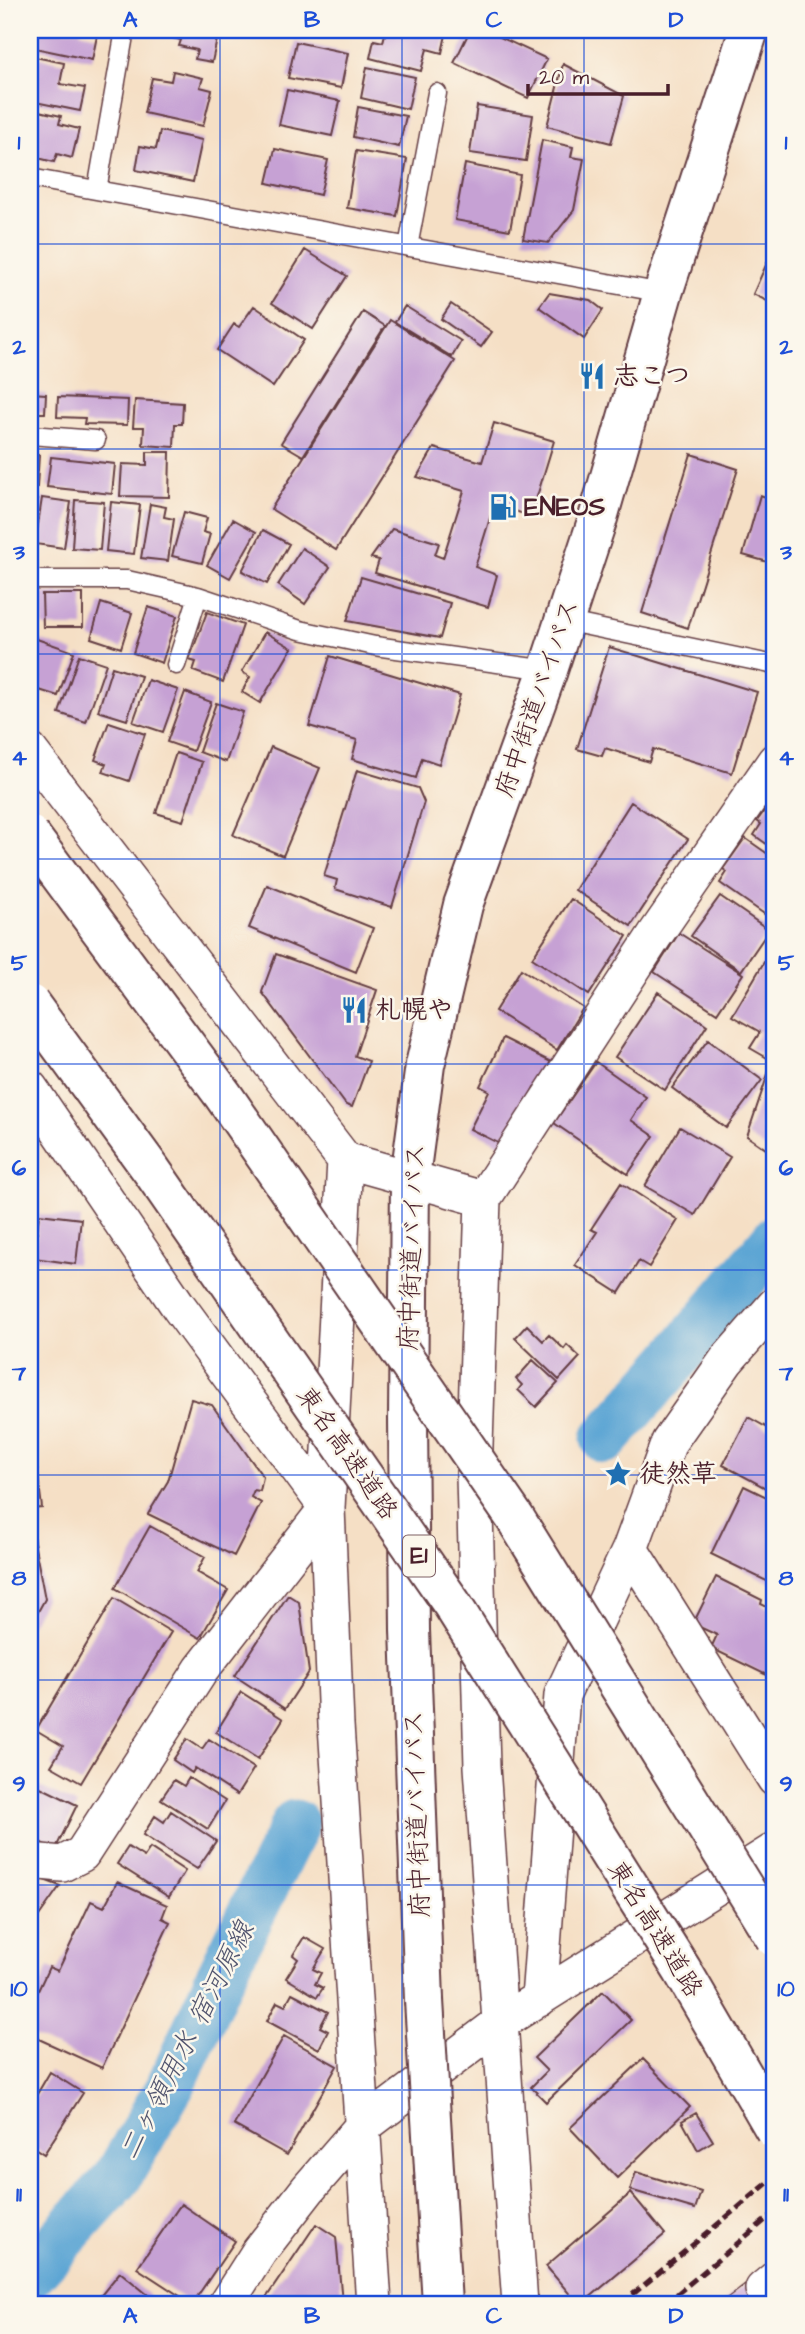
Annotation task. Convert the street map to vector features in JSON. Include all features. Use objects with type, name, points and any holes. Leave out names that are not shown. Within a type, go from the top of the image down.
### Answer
[{"type":"main road","name":"府中街道バイパス","points":[[442,2304],[424,2000],[410,1630],[410,1177],[425,1065],[463,905],[548,670],[598,519],[663,293],[750,30]]},
{"type":"main road","points":[[30,835],[223,1095],[515,1518],[775,1938]]},
{"type":"main road","name":"東名高速道路","points":[[30,1004],[160,1182],[452,1604],[682,1970],[775,2130]]},
{"type":"street","points":[[30,751],[345,1160],[483,1199]]},
{"type":"street","points":[[520,2304],[482,1767],[474,1476],[483,1199],[655,934],[775,761]]},
{"type":"street","points":[[30,1088],[179,1307],[327,1508]]},
{"type":"street","points":[[345,1160],[327,1508],[336,1725],[374,2304]]},
{"type":"street","points":[[540,1998],[562,1695],[630,1549],[669,1442],[726,1361],[775,1305]]},
{"type":"street","points":[[30,1861],[62,1864],[82,1854],[201,1670],[327,1508]]},
{"type":"street","points":[[630,1549],[775,1780]]},
{"type":"street","points":[[226,2304],[259,2252],[308,2189],[361,2128],[500,2023],[775,1850]]},
{"type":"lane","points":[[97,190],[125,30]]},
{"type":"lane","points":[[408,247],[437,93]]},
{"type":"lane","points":[[30,178],[663,293]]},
{"type":"lane","points":[[30,435],[96,440]]},
{"type":"lane","points":[[30,580],[127,580],[198,596],[300,630],[375,646],[548,670]]},
{"type":"lane","points":[[176,665],[198,596]]},
{"type":"lane","points":[[564,621],[775,665]]},
{"type":"building","points":[[30,30],[81,30],[80,32],[97,36],[92,60],[30,47]]},
{"type":"building","points":[[157,30],[219,30],[212,62],[195,59],[197,50],[179,46],[181,40],[156,34]]},
{"type":"building","points":[[386,30],[447,30],[442,53],[427,49],[421,71],[370,58],[374,40],[383,42]]},
{"type":"building","points":[[470,30],[485,30],[547,59],[528,98],[454,63]]},
{"type":"building","points":[[296,42],[348,53],[341,88],[288,78]]},
{"type":"building","points":[[30,56],[64,63],[60,84],[85,88],[80,111],[30,101]]},
{"type":"building","points":[[563,64],[624,96],[611,143],[547,126]]},
{"type":"building","points":[[367,67],[415,77],[408,109],[361,98]]},
{"type":"building","points":[[173,71],[203,78],[200,87],[212,90],[203,126],[144,113],[152,78],[171,81]]},
{"type":"building","points":[[287,90],[340,101],[332,136],[279,125]]},
{"type":"building","points":[[477,106],[533,115],[526,161],[470,153]]},
{"type":"building","points":[[358,107],[406,116],[399,147],[353,137]]},
{"type":"building","points":[[30,109],[61,116],[59,124],[79,129],[72,158],[57,154],[54,162],[30,156]]},
{"type":"building","points":[[160,131],[202,140],[193,182],[136,170],[140,146],[156,149]]},
{"type":"building","points":[[542,140],[573,147],[571,157],[584,159],[574,210],[548,243],[523,239]]},
{"type":"building","points":[[275,149],[328,160],[320,195],[267,183]]},
{"type":"building","points":[[356,151],[407,159],[397,216],[347,208]]},
{"type":"building","points":[[465,164],[520,175],[510,230],[455,220]]},
{"type":"building","points":[[775,245],[775,305],[753,294]]},
{"type":"building","points":[[305,250],[347,276],[313,329],[272,303]]},
{"type":"building","points":[[549,293],[590,300],[603,310],[584,339],[539,307]]},
{"type":"building","points":[[451,304],[492,332],[481,347],[441,319]]},
{"type":"building","points":[[254,306],[304,340],[273,387],[217,350],[234,324],[239,327]]},
{"type":"building","points":[[405,306],[461,341],[452,357],[395,322]]},
{"type":"building","points":[[363,312],[385,326],[303,456],[281,443]]},
{"type":"building","points":[[390,320],[455,361],[336,550],[271,509]]},
{"type":"building","points":[[30,393],[46,394],[45,413],[30,413]]},
{"type":"building","points":[[58,397],[128,400],[127,425],[84,424],[85,418],[57,417]]},
{"type":"building","points":[[135,400],[183,403],[182,424],[175,424],[174,447],[143,445],[144,427],[133,427]]},
{"type":"building","points":[[494,423],[554,441],[531,516],[494,505],[475,567],[497,575],[488,607],[375,573],[379,560],[371,558],[392,529],[439,543],[435,555],[443,558],[464,491],[417,477],[434,448],[482,462]]},
{"type":"building","points":[[147,452],[170,452],[169,497],[120,496],[122,464],[147,465]]},
{"type":"building","points":[[30,454],[39,455],[37,487],[30,486]]},
{"type":"building","points":[[691,454],[738,469],[688,628],[642,613]]},
{"type":"building","points":[[51,457],[115,464],[112,494],[47,487]]},
{"type":"building","points":[[760,495],[775,500],[775,564],[743,555]]},
{"type":"building","points":[[30,498],[37,500],[31,538],[30,537]]},
{"type":"building","points":[[42,498],[71,502],[64,548],[35,544]]},
{"type":"building","points":[[75,500],[104,502],[100,550],[72,548]]},
{"type":"building","points":[[111,502],[140,505],[134,554],[106,551]]},
{"type":"building","points":[[150,504],[166,507],[164,517],[174,519],[168,561],[141,558]]},
{"type":"building","points":[[184,512],[207,518],[203,532],[210,534],[202,563],[172,556]]},
{"type":"building","points":[[233,519],[256,532],[230,578],[207,565]]},
{"type":"building","points":[[263,530],[289,544],[267,584],[242,571]]},
{"type":"building","points":[[302,548],[330,567],[305,604],[278,585]]},
{"type":"building","points":[[361,577],[450,603],[440,638],[347,621]]},
{"type":"building","points":[[42,594],[83,594],[83,627],[43,627]]},
{"type":"building","points":[[101,603],[132,613],[121,648],[91,638]]},
{"type":"building","points":[[148,607],[177,616],[162,663],[133,653]]},
{"type":"building","points":[[207,612],[243,625],[223,682],[193,671],[196,662],[189,660]]},
{"type":"building","points":[[265,632],[292,648],[260,703],[242,692],[250,677],[242,672]]},
{"type":"building","points":[[34,638],[74,652],[58,696],[33,688],[37,676],[30,673],[30,651]]},
{"type":"building","points":[[609,647],[757,692],[732,773],[653,749],[649,762],[605,748],[602,756],[577,749]]},
{"type":"building","points":[[79,655],[106,664],[86,722],[59,713]]},
{"type":"building","points":[[330,656],[460,695],[439,764],[422,758],[416,778],[352,759],[357,740],[309,726]]},
{"type":"building","points":[[112,667],[141,676],[127,720],[98,711]]},
{"type":"building","points":[[148,680],[178,690],[163,732],[133,722]]},
{"type":"building","points":[[185,692],[211,702],[193,751],[167,742]]},
{"type":"building","points":[[216,703],[243,712],[226,762],[199,752]]},
{"type":"building","points":[[109,722],[145,734],[129,781],[103,772],[106,764],[95,760]]},
{"type":"building","points":[[271,747],[320,768],[283,856],[233,835]]},
{"type":"building","points":[[176,753],[202,762],[183,821],[156,813]]},
{"type":"building","points":[[357,770],[418,788],[424,802],[392,907],[335,889],[337,880],[324,876]]},
{"type":"building","points":[[775,796],[775,850],[754,835],[761,824],[757,821]]},
{"type":"building","points":[[631,802],[688,839],[631,926],[575,890]]},
{"type":"building","points":[[745,838],[775,859],[775,912],[770,918],[720,883],[727,872],[723,869]]},
{"type":"building","points":[[267,885],[373,928],[356,972],[249,928]]},
{"type":"building","points":[[720,896],[769,930],[741,971],[691,936]]},
{"type":"building","points":[[571,899],[627,936],[589,995],[532,958]]},
{"type":"building","points":[[679,933],[743,974],[717,1013],[654,972]]},
{"type":"building","points":[[276,954],[377,990],[355,1056],[369,1061],[352,1107],[346,1105],[262,992]]},
{"type":"building","points":[[764,962],[775,968],[775,1049],[769,1059],[750,1048],[760,1032],[732,1016]]},
{"type":"building","points":[[521,969],[583,1008],[557,1050],[495,1011]]},
{"type":"building","points":[[658,992],[707,1025],[665,1090],[615,1057]]},
{"type":"building","points":[[503,1038],[551,1062],[538,1089],[534,1087],[504,1146],[470,1129],[489,1091],[480,1086]]},
{"type":"building","points":[[708,1040],[762,1080],[726,1128],[672,1088]]},
{"type":"building","points":[[773,1059],[775,1134],[766,1149],[747,1136]]},
{"type":"building","points":[[596,1062],[646,1097],[631,1120],[654,1136],[628,1174],[554,1123]]},
{"type":"building","points":[[680,1127],[730,1157],[695,1215],[645,1186]]},
{"type":"building","points":[[621,1183],[678,1220],[649,1267],[639,1261],[619,1293],[575,1265],[597,1232],[591,1229]]},
{"type":"building","points":[[39,1214],[81,1219],[76,1264],[34,1258]]},
{"type":"building","points":[[527,1325],[543,1341],[549,1335],[564,1349],[567,1345],[580,1357],[559,1380],[515,1338]]},
{"type":"building","points":[[533,1360],[558,1383],[536,1407],[518,1390],[522,1385],[516,1379]]},
{"type":"building","points":[[191,1399],[212,1405],[263,1477],[260,1491],[254,1490],[251,1497],[261,1503],[234,1556],[148,1514],[168,1481]]},
{"type":"building","points":[[748,1417],[775,1432],[775,1493],[723,1465]]},
{"type":"building","points":[[35,1451],[42,1508],[30,1509],[30,1452]]},
{"type":"building","points":[[744,1486],[775,1501],[775,1585],[711,1554]]},
{"type":"building","points":[[30,1521],[45,1599],[30,1626]]},
{"type":"building","points":[[150,1526],[205,1557],[197,1572],[228,1590],[200,1638],[115,1588]]},
{"type":"building","points":[[716,1577],[762,1600],[761,1604],[775,1611],[775,1679],[711,1648],[717,1635],[693,1624]]},
{"type":"building","points":[[288,1595],[299,1602],[309,1672],[285,1709],[235,1676]]},
{"type":"building","points":[[114,1598],[171,1632],[81,1783],[51,1766],[63,1746],[36,1730]]},
{"type":"building","points":[[241,1692],[283,1719],[258,1759],[216,1732]]},
{"type":"building","points":[[187,1739],[202,1749],[209,1739],[254,1768],[237,1795],[195,1768],[192,1773],[173,1760]]},
{"type":"building","points":[[189,1778],[225,1801],[208,1829],[161,1799],[174,1780],[184,1786]]},
{"type":"building","points":[[30,1782],[77,1805],[55,1850],[30,1837]]},
{"type":"building","points":[[171,1811],[216,1841],[197,1869],[143,1835],[155,1816],[164,1822]]},
{"type":"building","points":[[128,1847],[144,1857],[150,1848],[185,1871],[169,1897],[117,1864]]},
{"type":"building","points":[[36,1877],[60,1886],[39,1916],[30,1910],[30,1887]]},
{"type":"building","points":[[117,1882],[167,1905],[162,1918],[170,1922],[102,2068],[30,2035],[30,2008],[49,1967],[58,1971],[91,1901],[104,1907]]},
{"type":"building","points":[[304,1937],[325,1949],[313,1969],[321,1973],[315,1984],[323,1988],[317,1997],[286,1978],[298,1959],[293,1955]]},
{"type":"building","points":[[603,1991],[631,2020],[546,2102],[531,2087],[547,2071],[534,2058]]},
{"type":"building","points":[[292,1993],[328,2012],[320,2027],[328,2031],[319,2049],[267,2021],[277,2002],[285,2006]]},
{"type":"building","points":[[284,2036],[337,2066],[287,2155],[234,2125]]},
{"type":"building","points":[[643,2059],[690,2107],[617,2178],[570,2128]]},
{"type":"building","points":[[50,2072],[83,2093],[44,2154],[30,2145],[30,2106]]},
{"type":"building","points":[[696,2113],[713,2141],[698,2150],[682,2121]]},
{"type":"building","points":[[636,2172],[701,2192],[695,2209],[630,2190]]},
{"type":"building","points":[[631,2193],[665,2234],[582,2304],[578,2304],[546,2266]]},
{"type":"building","points":[[181,2204],[235,2241],[192,2304],[137,2268]]},
{"type":"building","points":[[316,2224],[336,2237],[341,2304],[262,2304]]},
{"type":"building","points":[[120,2272],[159,2304],[94,2304]]},
{"type":"building","points":[[752,2279],[773,2304],[720,2304]]},
{"type":"waterway","name":"二ヶ領用水 宿河原線","points":[[605,1439],[775,1240]]},
{"type":"waterway","name":"二ヶ領用水 宿河原線","points":[[30,2274],[117,2178],[172,2083],[219,1979],[295,1824]]},
{"type":"railway","points":[[621,2304],[775,2177]]},
{"type":"railway","points":[[665,2304],[775,2212]]},
{"type":"place","name":"志こつ","points":[[592,376]]},
{"type":"place","name":"ENEOS","points":[[503,507]]},
{"type":"place","name":"札幌や","points":[[354,1010]]},
{"type":"place","name":"徒然草","points":[[618,1474]]}]
